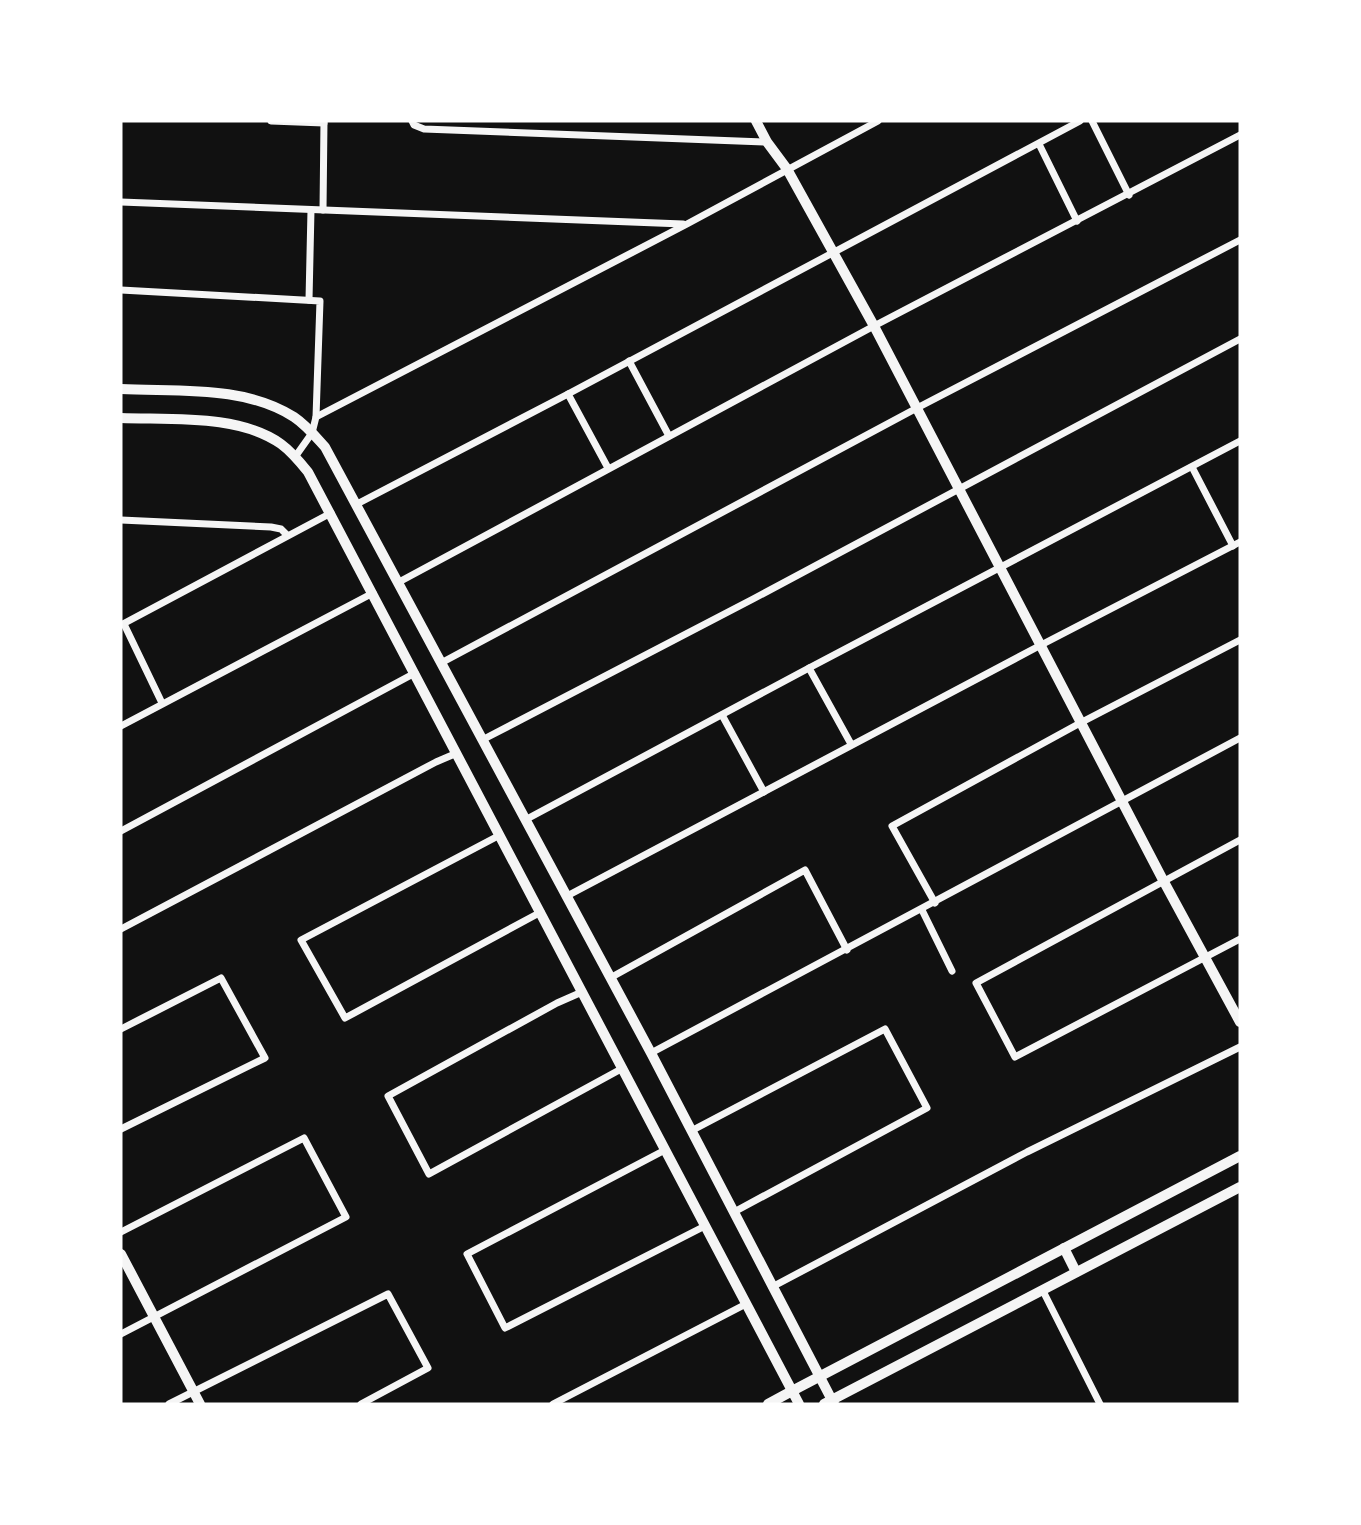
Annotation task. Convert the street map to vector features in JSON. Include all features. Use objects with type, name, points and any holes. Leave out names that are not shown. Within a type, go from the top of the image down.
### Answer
[{"type":"main road","points":[[121,389],[221,394],[247,398],[295,418],[325,447],[651,1053],[830,1403],[1240,1187]]},
{"type":"main road","points":[[121,418],[239,425],[282,445],[308,472],[799,1404]]},
{"type":"main road","points":[[792,1391],[1240,1156]]},
{"type":"main road","points":[[1063,1248],[1076,1272]]},
{"type":"street","points":[[271,121],[324,122],[323,210]]},
{"type":"street","points":[[756,121],[767,142],[787,169],[874,326],[1240,1022]]},
{"type":"street","points":[[316,417],[687,224],[878,121]]},
{"type":"street","points":[[357,504],[1080,121]]},
{"type":"street","points":[[1092,121],[1129,195]]},
{"type":"street","points":[[413,123],[424,129],[767,142]]},
{"type":"street","points":[[399,582],[874,326],[1240,135]]},
{"type":"street","points":[[1039,144],[1077,221]]},
{"type":"street","points":[[121,202],[687,224]]},
{"type":"street","points":[[309,300],[311,210]]},
{"type":"street","points":[[441,663],[917,408],[1240,240]]},
{"type":"street","points":[[121,290],[320,301],[316,417],[312,433],[295,457]]},
{"type":"street","points":[[482,740],[1240,339]]},
{"type":"street","points":[[629,361],[669,436]]},
{"type":"street","points":[[568,394],[608,468]]},
{"type":"street","points":[[524,820],[1240,441]]},
{"type":"street","points":[[567,896],[851,744],[1236,544],[1192,467]]},
{"type":"street","points":[[162,703],[122,624],[331,513]]},
{"type":"street","points":[[121,520],[271,527],[281,529],[287,535]]},
{"type":"street","points":[[121,726],[373,593]]},
{"type":"street","points":[[935,903],[892,826],[1082,722],[1240,640]]},
{"type":"street","points":[[809,667],[851,744]]},
{"type":"street","points":[[121,831],[415,673]]},
{"type":"street","points":[[722,715],[764,792]]},
{"type":"street","points":[[651,1053],[1240,738]]},
{"type":"street","points":[[121,929],[457,753]]},
{"type":"street","points":[[500,835],[301,940],[345,1018],[541,912]]},
{"type":"street","points":[[1240,839],[976,982],[1015,1058],[1240,939]]},
{"type":"street","points":[[610,978],[806,870],[847,950]]},
{"type":"street","points":[[922,910],[953,971]]},
{"type":"street","points":[[121,1030],[221,978],[265,1058],[121,1129]]},
{"type":"street","points":[[582,992],[388,1096],[429,1174],[622,1068]]},
{"type":"street","points":[[691,1130],[886,1029],[927,1108],[734,1212]]},
{"type":"street","points":[[772,1287],[1027,1152],[1240,1047]]},
{"type":"street","points":[[121,1232],[304,1138],[346,1217],[121,1334]]},
{"type":"street","points":[[665,1150],[467,1254],[505,1328],[705,1226]]},
{"type":"street","points":[[121,1254],[200,1404]]},
{"type":"street","points":[[1043,1291],[1100,1404]]},
{"type":"street","points":[[169,1404],[388,1294],[428,1368],[361,1404]]},
{"type":"street","points":[[553,1404],[746,1304]]},
{"type":"street","points":[[768,1404],[792,1391]]}]
